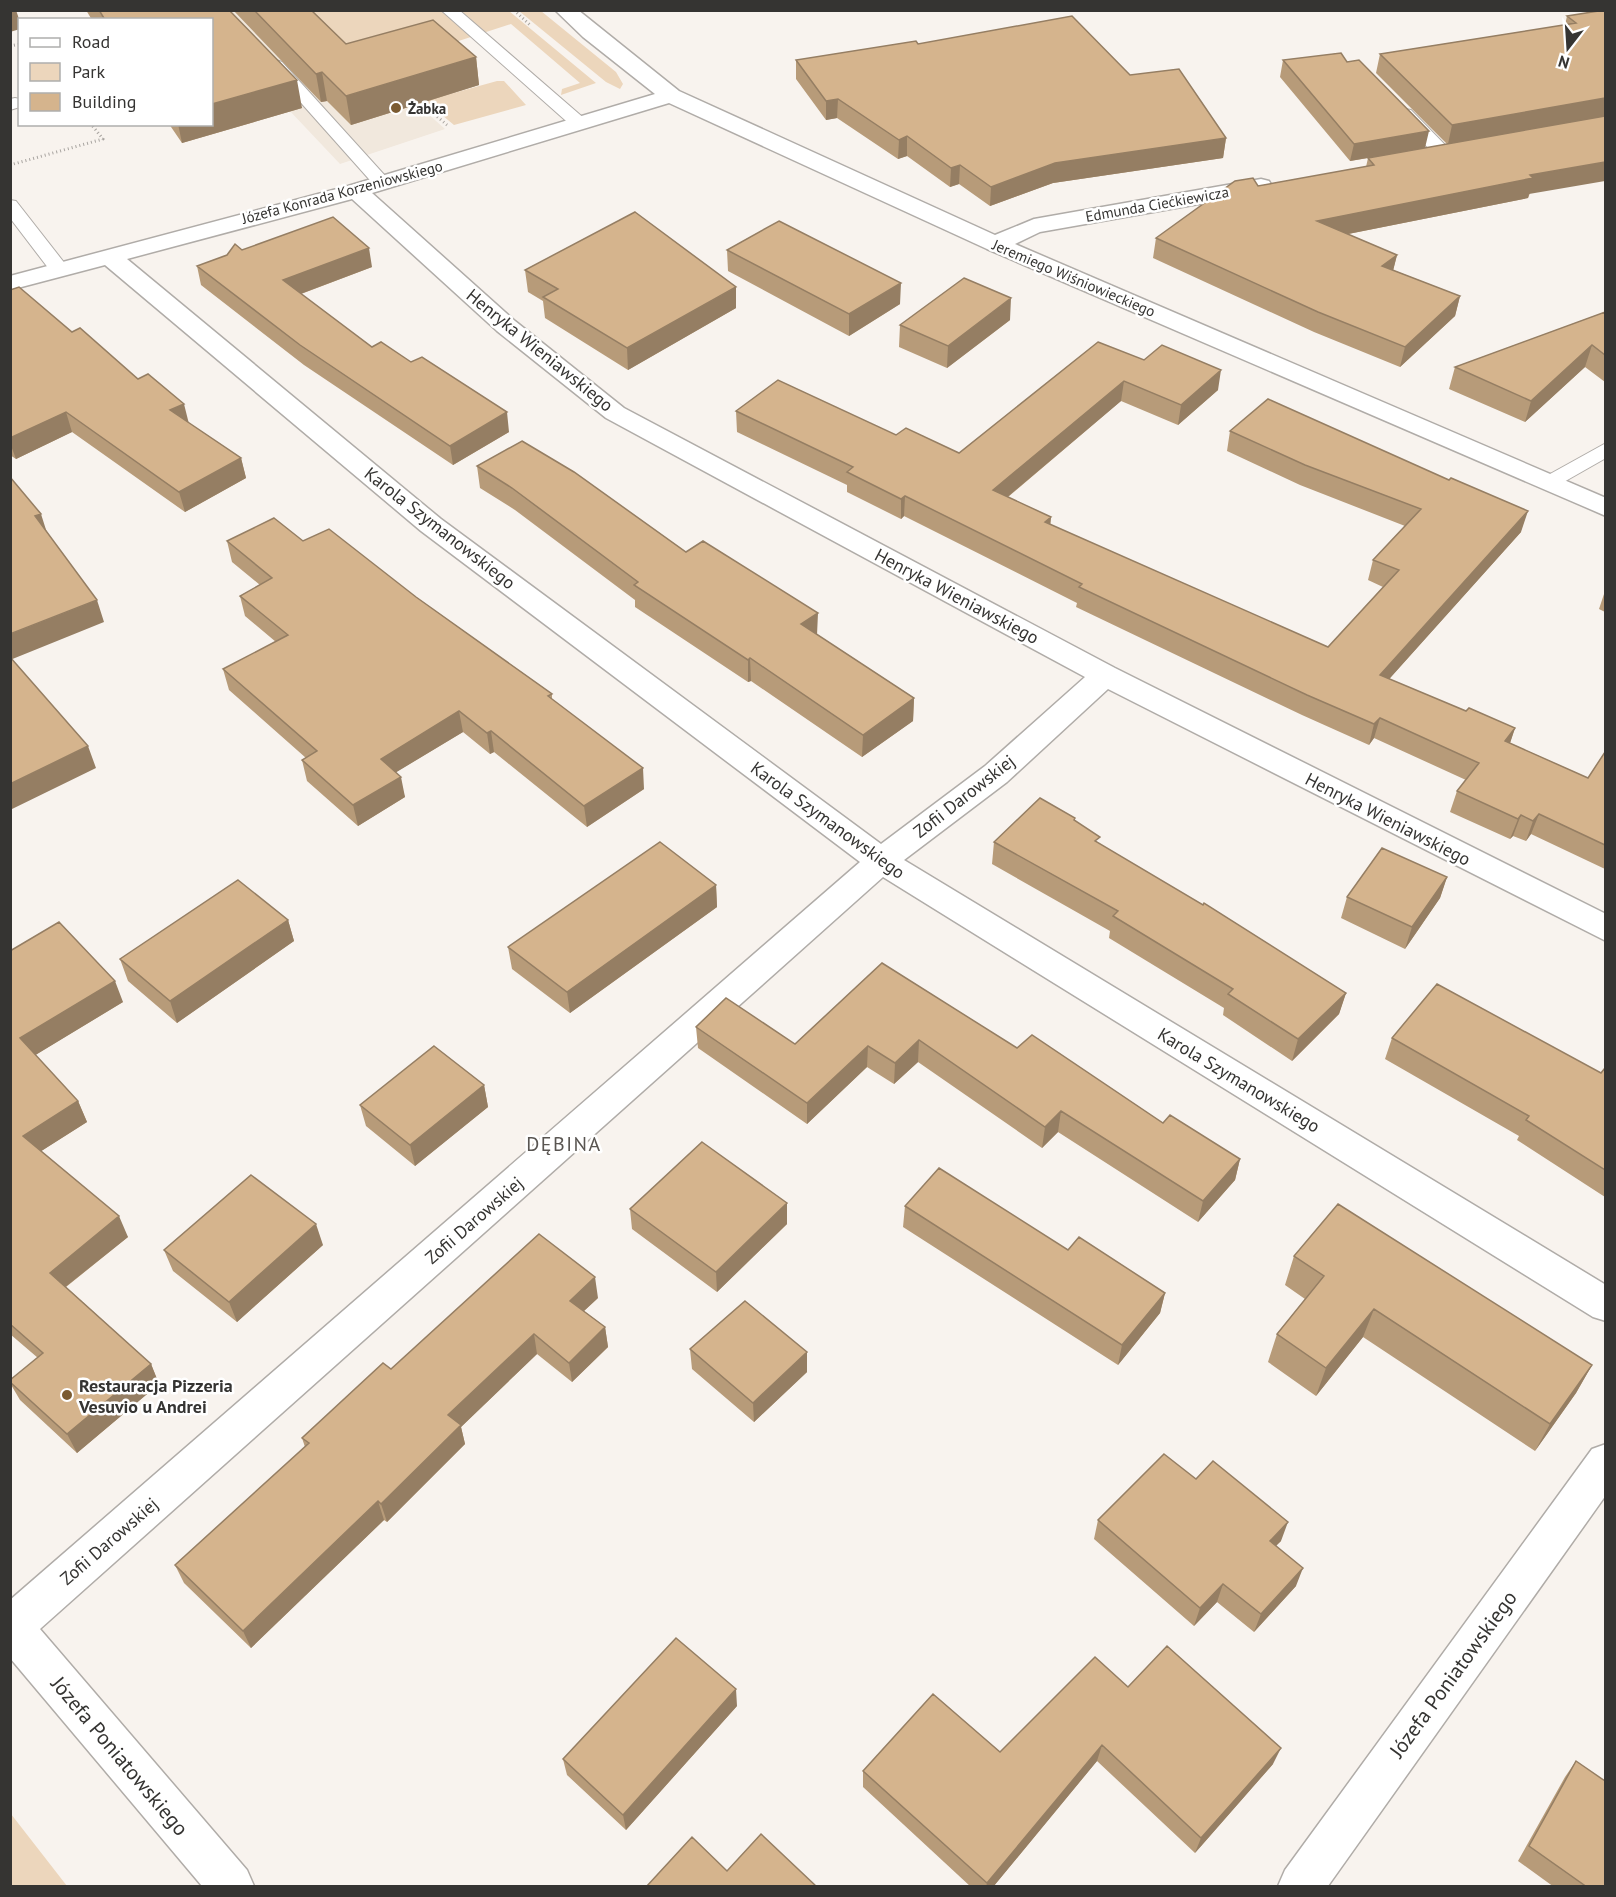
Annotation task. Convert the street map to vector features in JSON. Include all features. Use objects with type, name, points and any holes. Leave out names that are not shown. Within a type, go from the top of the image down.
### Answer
[{"type":"street","name":"Jeremiego Wiśniowieckiego","points":[[565,10],[590,33],[671,96],[995,244],[1605,508]]},
{"type":"street","name":"Józefa Konrada Korzeniowskiego","points":[[10,283],[369,187],[671,96]]},
{"type":"street","points":[[1421,158],[1467,150]]},
{"type":"street","name":"Edmunda Ciećkiewicza","points":[[995,244],[1034,226],[1280,183]]},
{"type":"street","name":"Henryka Wieniawskiego","points":[[369,187],[506,326],[615,413],[1105,675],[1605,929]]},
{"type":"street","name":"Karola Szymanowskiego","points":[[108,255],[431,525],[881,861],[1605,1305]]},
{"type":"street","name":"Zofii Darowskiej","points":[[11,1626],[881,861],[996,774],[1105,675]]},
{"type":"street","name":"Józefa Poniatowskiego","points":[[1301,1887],[1605,1462]]},
{"type":"street","name":"Józefa Poniatowskiego","points":[[11,1626],[231,1887]]},
{"type":"lane","points":[[449,10],[580,124]]},
{"type":"lane","points":[[260,50],[369,187]]},
{"type":"lane","points":[[1396,105],[1444,154]]},
{"type":"lane","points":[[10,206],[59,269]]},
{"type":"lane","points":[[1548,483],[1605,449]]},
{"type":"path","points":[[411,97],[426,105],[452,130]]},
{"type":"path","points":[[10,165],[103,139],[93,126]]},
{"type":"shaded area","points":[[183,11],[313,11],[445,129],[340,164],[235,53],[213,21],[213,18]]},
{"type":"green space","points":[[303,11],[509,11],[596,83],[561,95],[562,89],[580,83],[511,24],[437,48],[378,80]]},
{"type":"green space","points":[[519,11],[541,11],[616,72],[623,84],[620,89],[606,82]]},
{"type":"green space","points":[[504,81],[526,105],[454,125],[425,101]]},
{"type":"green space","points":[[11,1814],[67,1886],[11,1886]]},
{"type":"building","points":[[99,10],[229,10],[297,80],[213,104],[213,18],[104,18]]},
{"type":"building","points":[[254,10],[311,10],[346,44],[433,20],[476,57],[346,96],[322,72],[316,74]]},
{"type":"building","points":[[1605,10],[1605,98],[1452,125],[1380,54],[1576,23],[1567,16]]},
{"type":"building","points":[[1072,16],[1130,75],[1179,69],[1226,138],[1055,163],[991,187],[960,165],[951,168],[907,136],[899,140],[838,99],[826,101],[796,60],[916,41],[918,44]]},
{"type":"building","points":[[1341,53],[1347,62],[1359,60],[1429,131],[1354,144],[1283,60]]},
{"type":"building","points":[[1605,116],[1605,162],[1530,175],[1533,178],[1317,221],[1397,255],[1382,266],[1460,296],[1405,347],[1318,312],[1156,238],[1235,181],[1253,178],[1258,186],[1374,165],[1368,158]]},
{"type":"building","points":[[635,212],[736,287],[627,348],[543,297],[558,289],[525,270]]},
{"type":"building","points":[[333,217],[369,248],[283,280],[372,347],[381,342],[411,362],[422,357],[507,412],[450,446],[300,345],[197,266],[227,255],[235,244],[242,250]]},
{"type":"building","points":[[779,221],[901,283],[849,314],[727,250]]},
{"type":"building","points":[[964,278],[1011,298],[948,346],[900,325]]},
{"type":"building","points":[[19,287],[72,332],[80,328],[138,379],[148,374],[184,404],[170,410],[241,458],[179,492],[66,412],[10,438],[10,290]]},
{"type":"building","points":[[1605,312],[1605,355],[1592,345],[1531,401],[1455,367]]},
{"type":"building","points":[[1098,342],[1144,360],[1162,345],[1221,370],[1181,405],[1124,381],[993,490],[1051,517],[1045,522],[1328,647],[1399,570],[1373,560],[1421,509],[1305,465],[1230,431],[1268,399],[1449,480],[1451,478],[1528,511],[1380,675],[1466,711],[1469,708],[1515,728],[1505,741],[1588,778],[1605,752],[1605,845],[1539,814],[1533,821],[1521,815],[1518,819],[1457,791],[1479,763],[1380,718],[1374,724],[1307,695],[1079,587],[1082,584],[905,496],[901,499],[847,472],[853,467],[736,411],[778,380],[896,435],[906,428],[959,453]]},
{"type":"building","points":[[522,441],[574,472],[686,552],[703,541],[818,613],[801,624],[914,698],[863,735],[750,658],[748,660],[634,585],[638,582],[512,488],[477,466]]},
{"type":"building","points":[[10,477],[41,514],[35,516],[97,600],[10,634]]},
{"type":"building","points":[[274,518],[303,541],[329,529],[416,597],[552,694],[548,696],[643,768],[584,806],[491,731],[487,733],[459,711],[381,759],[401,777],[353,805],[302,760],[317,751],[223,669],[288,635],[240,596],[272,578],[227,541]]},
{"type":"building","points":[[10,657],[88,746],[10,784]]},
{"type":"building","points":[[1040,798],[1075,818],[1074,820],[1100,837],[1095,841],[1203,905],[1204,903],[1346,993],[1298,1039],[1228,994],[1233,989],[1113,916],[1118,911],[994,842]]},
{"type":"building","points":[[660,842],[716,885],[567,992],[508,947]]},
{"type":"building","points":[[1382,848],[1447,877],[1412,927],[1347,897]]},
{"type":"building","points":[[238,880],[288,920],[170,1001],[120,959]]},
{"type":"building","points":[[59,922],[115,981],[20,1038],[78,1101],[23,1136],[119,1216],[50,1273],[151,1364],[67,1434],[10,1382],[43,1353],[10,1324],[10,951]]},
{"type":"building","points":[[882,963],[1017,1048],[1032,1035],[1163,1123],[1170,1115],[1240,1159],[1203,1201],[1061,1111],[1045,1127],[919,1040],[895,1063],[868,1046],[807,1103],[696,1027],[726,998],[795,1044]]},
{"type":"building","points":[[1437,984],[1601,1073],[1605,1068],[1605,1170],[1526,1120],[1529,1116],[1392,1038]]},
{"type":"building","points":[[434,1046],[484,1085],[410,1145],[360,1105]]},
{"type":"building","points":[[702,1142],[787,1203],[716,1272],[630,1209]]},
{"type":"building","points":[[939,1168],[1068,1250],[1079,1237],[1165,1293],[1122,1345],[905,1206]]},
{"type":"building","points":[[251,1175],[316,1224],[229,1302],[164,1250]]},
{"type":"building","points":[[1338,1204],[1592,1365],[1550,1424],[1374,1309],[1326,1368],[1277,1334],[1324,1276],[1294,1256]]},
{"type":"building","points":[[539,1234],[595,1277],[570,1301],[605,1327],[569,1363],[534,1334],[448,1415],[461,1425],[381,1504],[378,1501],[243,1631],[175,1565],[309,1443],[302,1438],[383,1363],[391,1369]]},
{"type":"building","points":[[745,1301],[807,1352],[753,1403],[690,1349]]},
{"type":"building","points":[[1164,1454],[1196,1479],[1213,1461],[1288,1522],[1270,1541],[1303,1568],[1261,1614],[1223,1584],[1200,1608],[1098,1520]]},
{"type":"building","points":[[676,1638],[736,1689],[623,1815],[563,1759]]},
{"type":"building","points":[[1167,1646],[1281,1748],[1201,1838],[1102,1745],[987,1883],[863,1771],[933,1694],[1000,1752],[1095,1657],[1128,1687]]},
{"type":"building","points":[[1576,1761],[1605,1781],[1605,1887],[1587,1887],[1529,1846]]},
{"type":"building","points":[[761,1834],[817,1887],[646,1887],[692,1837],[727,1871]]},
{"type":"place","name":"Żabka","points":[[396,108]]},
{"type":"place","name":"Restauracja Pizzeria Vesuvio u Andrei","points":[[67,1395]]},
{"type":"district","name":"DĘBINA","points":[[564,1144]]}]
